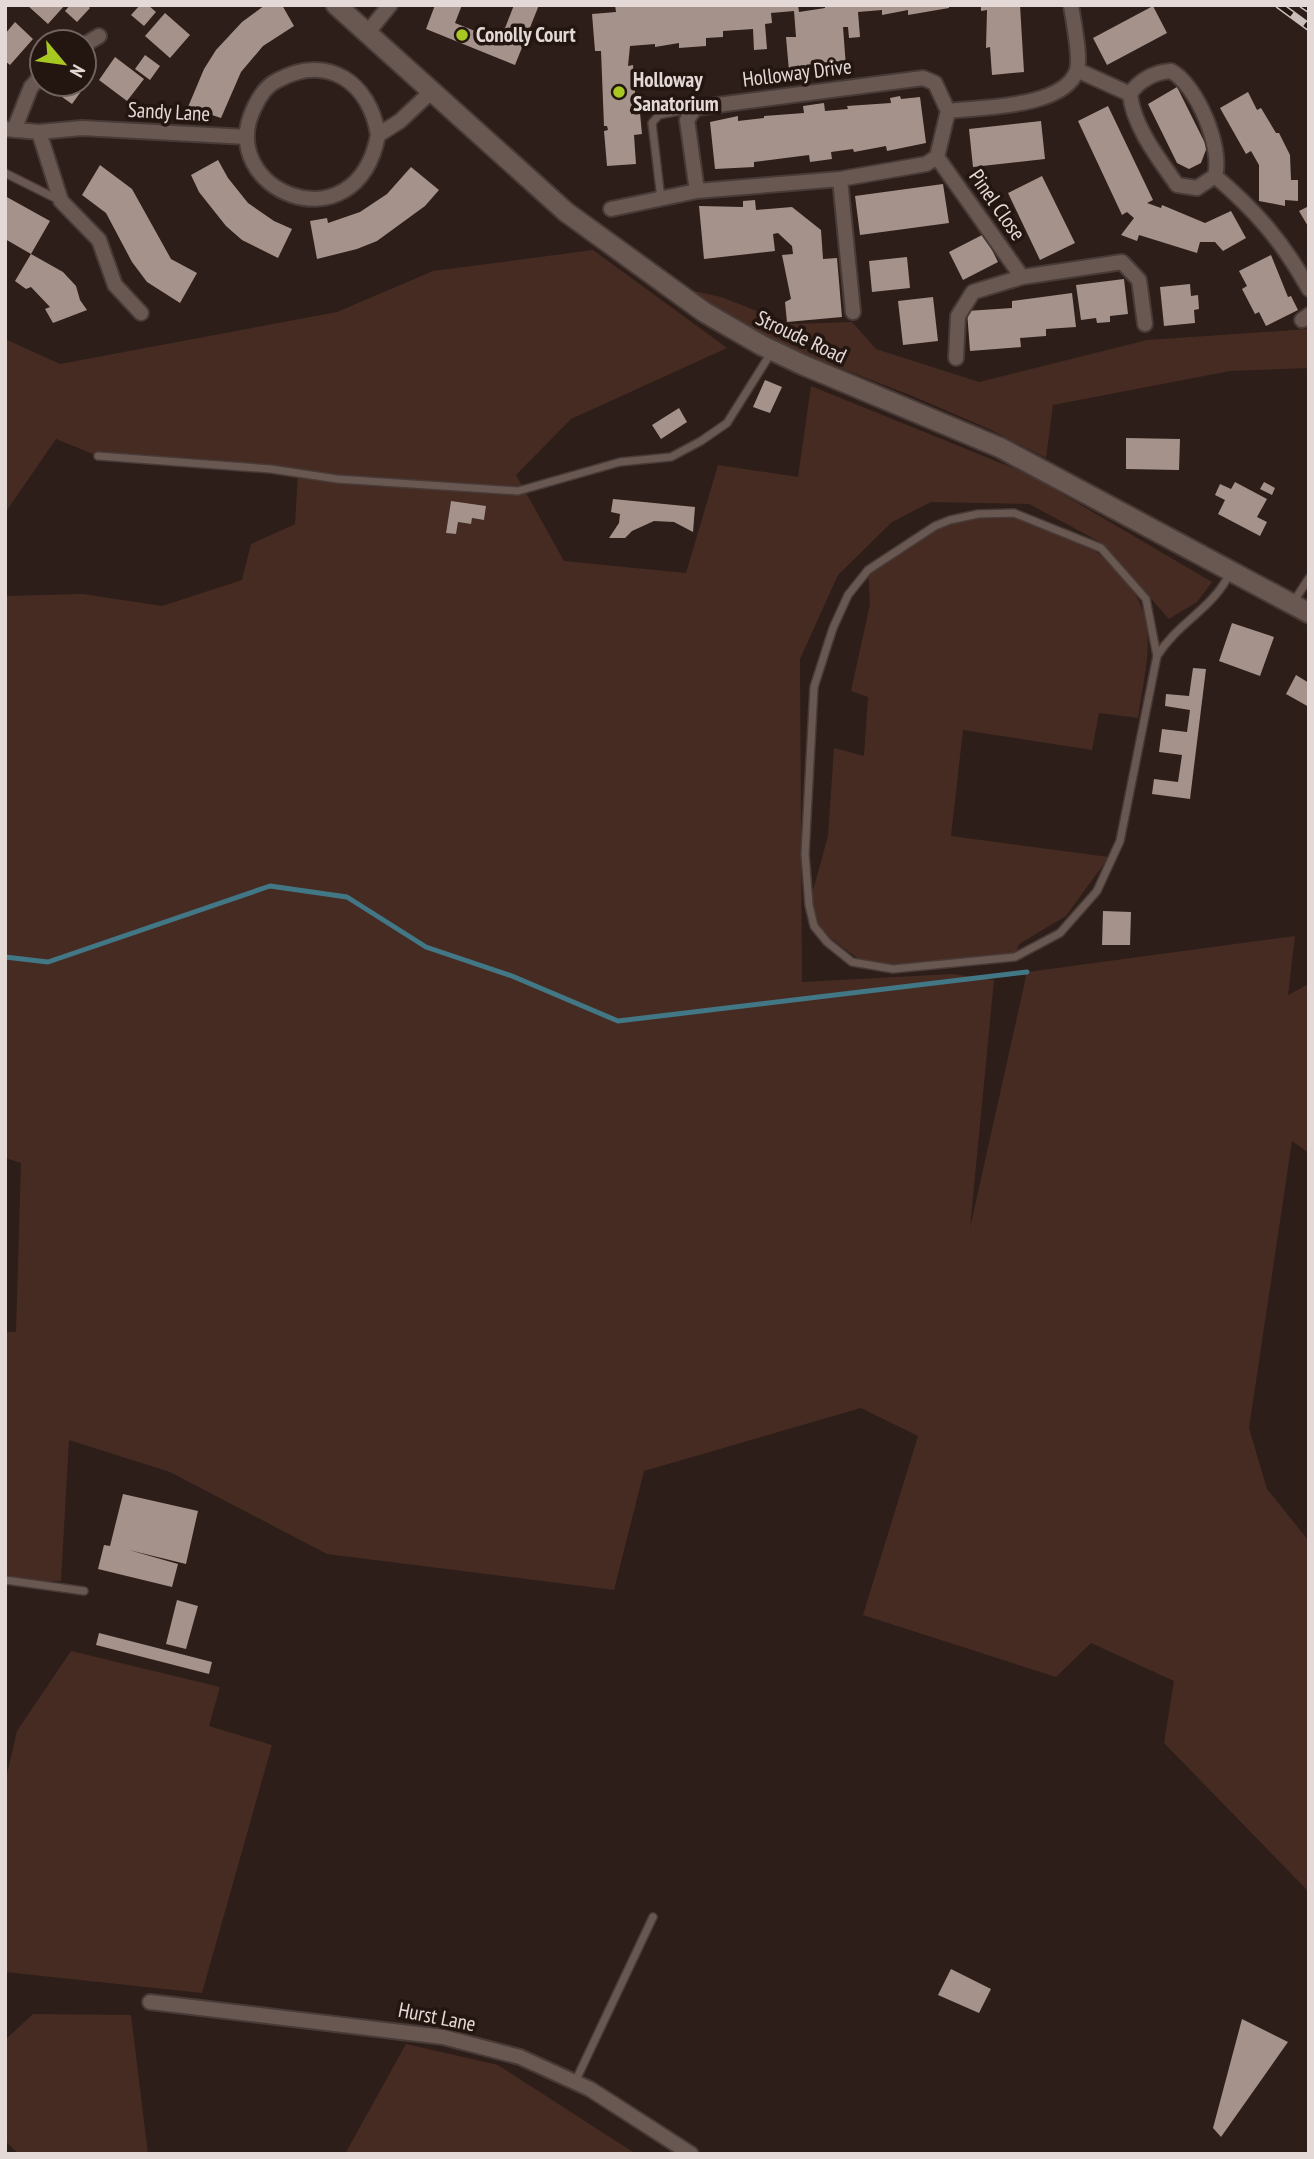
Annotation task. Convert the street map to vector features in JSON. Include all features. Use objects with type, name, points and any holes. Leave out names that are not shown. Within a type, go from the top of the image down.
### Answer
[{"type":"street","name":"Stroude Road","points":[[336,5],[566,212],[623,256],[704,312],[772,350],[1001,448],[1300,609]]},
{"type":"street","points":[[368,33],[390,5]]},
{"type":"street","points":[[611,209],[697,191],[840,179],[911,168],[937,157],[948,111],[1046,98],[1066,85],[1077,70],[1072,5]]},
{"type":"street","points":[[312,69],[332,72],[351,81],[365,96],[375,115],[378,135],[374,157],[362,176],[345,191],[324,199],[302,199],[281,192],[264,178],[252,159],[247,137],[250,116],[258,98],[273,82],[291,72],[312,69]]},
{"type":"street","points":[[1077,70],[1130,93]]},
{"type":"street","points":[[1171,71],[1178,75],[1196,99],[1211,132],[1218,158],[1215,176],[1197,188],[1177,184],[1131,107],[1130,93],[1135,86],[1151,76],[1171,71]]},
{"type":"street","name":"Holloway Drive","points":[[695,108],[923,78],[934,83],[948,111]]},
{"type":"street","points":[[378,135],[400,121],[433,90]]},
{"type":"street","points":[[10,130],[28,93]]},
{"type":"street","points":[[695,108],[687,120],[697,191]]},
{"type":"street","name":"Sandy Lane","points":[[10,130],[39,132],[82,128],[247,137]]},
{"type":"street","points":[[39,132],[61,201],[99,240],[115,285],[141,313]]},
{"type":"street","name":"Pinel Close","points":[[937,157],[1022,277]]},
{"type":"street","points":[[1215,176],[1247,203],[1283,243],[1309,289]]},
{"type":"street","points":[[840,179],[853,312]]},
{"type":"street","points":[[956,358],[958,316],[973,292],[1022,277],[1122,262],[1139,280],[1145,324]]},
{"type":"street","name":"Hurst Lane","points":[[150,2002],[443,2037],[520,2057],[575,2083],[691,2154]]},
{"type":"lane","points":[[661,199],[652,123],[659,115],[695,108]]},
{"type":"lane","points":[[5,173],[61,201]]},
{"type":"lane","points":[[98,456],[271,469],[337,479],[518,491],[620,461],[671,457],[701,441],[727,423],[772,350]]},
{"type":"lane","points":[[1157,656],[1146,599],[1101,548],[1014,513],[978,514],[950,520],[923,533],[868,570],[848,596],[833,628],[814,687],[805,853],[809,905],[814,926],[827,942],[852,962],[893,970],[1015,957],[1060,933],[1097,891],[1120,841],[1157,656],[1170,635],[1219,594],[1230,572]]},
{"type":"lane","points":[[1300,609],[1309,578]]},
{"type":"lane","points":[[5,1580],[84,1591]]},
{"type":"lane","points":[[575,2083],[653,1917]]},
{"type":"shaded area","points":[[593,250],[727,348],[571,419],[516,475],[564,561],[686,573],[718,465],[798,477],[811,386],[1028,474],[1212,582],[1197,602],[1169,619],[1102,543],[1029,504],[931,502],[892,522],[838,575],[800,659],[802,982],[952,974],[994,980],[970,1228],[1027,972],[1295,936],[1288,995],[1309,984],[1309,1153],[1292,1141],[1249,1428],[1267,1489],[1309,1541],[1309,1892],[1164,1743],[1174,1681],[1091,1643],[1056,1677],[863,1615],[918,1436],[861,1408],[644,1471],[614,1590],[327,1554],[170,1472],[69,1440],[61,1581],[5,1581],[5,1332],[16,1332],[21,1163],[5,1158],[5,596],[83,594],[162,606],[242,580],[251,544],[295,524],[298,473],[98,456],[56,439],[5,513],[5,339],[60,364],[337,312],[433,271]],"holes":[[[451,501],[486,506],[484,520],[472,518],[470,524],[458,522],[456,534],[446,533]]]},
{"type":"shaded area","points":[[684,289],[721,297],[790,324],[852,322],[876,349],[979,382],[1147,340],[1309,329],[1309,368],[1230,371],[1053,405],[1046,458],[989,429],[910,395],[773,342]]},
{"type":"shaded area","points":[[992,513],[1029,519],[1051,526],[1087,545],[1118,571],[1140,603],[1146,621],[1146,669],[1138,718],[1099,713],[1092,750],[963,730],[951,836],[1109,857],[1066,916],[1019,944],[1015,957],[893,969],[867,965],[814,926],[809,905],[828,836],[834,748],[864,756],[868,697],[851,691],[870,604],[868,570],[935,529]]},
{"type":"shaded area","points":[[71,1651],[220,1687],[209,1726],[272,1745],[202,1993],[5,1972],[5,1783],[17,1731]]},
{"type":"shaded area","points":[[33,2014],[131,2015],[148,2154],[19,2154],[5,2141],[5,2040]]},
{"type":"shaded area","points":[[406,2044],[498,2065],[636,2154],[345,2154]]},
{"type":"building","points":[[27,5],[65,5],[48,24]]},
{"type":"building","points":[[70,5],[87,5],[90,8],[77,22],[65,11]]},
{"type":"building","points":[[140,5],[148,5],[156,12],[144,26],[131,15]]},
{"type":"building","points":[[265,5],[282,5],[294,26],[263,46],[241,72],[221,118],[188,107],[204,69],[216,50],[242,22]]},
{"type":"building","name":"Conolly Court","points":[[435,5],[462,5],[455,23],[500,41],[514,5],[539,5],[515,65],[426,29]]},
{"type":"building","name":"Holloway Sanatorium","points":[[615,5],[798,5],[799,12],[825,8],[825,5],[949,5],[949,8],[908,15],[908,10],[882,15],[882,10],[858,12],[860,37],[849,38],[848,27],[843,27],[846,67],[789,71],[786,37],[796,37],[794,11],[771,13],[772,23],[765,24],[767,49],[754,50],[753,29],[723,31],[723,37],[706,38],[706,46],[679,48],[679,43],[655,47],[655,44],[630,46],[628,66],[633,65],[636,106],[631,106],[631,114],[640,113],[642,134],[634,135],[636,164],[607,166],[604,131],[608,130],[607,126],[604,126],[601,51],[595,51],[592,14],[616,12]]},
{"type":"building","points":[[981,5],[1020,5],[1024,72],[992,75],[990,47],[986,48],[987,10],[981,11]]},
{"type":"building","points":[[1153,6],[1167,33],[1107,65],[1093,38]]},
{"type":"building","points":[[165,13],[190,35],[170,58],[145,36]]},
{"type":"building","points":[[15,22],[28,34],[28,45],[10,65],[5,61],[5,34]]},
{"type":"building","points":[[145,55],[160,66],[150,80],[135,69]]},
{"type":"building","points":[[115,57],[144,79],[127,101],[99,80]]},
{"type":"building","points":[[1177,87],[1207,147],[1201,163],[1189,169],[1177,163],[1148,104]]},
{"type":"building","points":[[1248,92],[1257,110],[1261,108],[1276,133],[1279,133],[1290,155],[1291,180],[1298,180],[1298,201],[1285,200],[1285,206],[1259,201],[1259,165],[1251,151],[1246,154],[1220,108]]},
{"type":"building","points":[[900,96],[901,99],[920,97],[926,143],[887,151],[886,146],[854,152],[853,149],[831,152],[832,159],[810,162],[809,155],[754,162],[754,167],[715,169],[710,122],[738,116],[738,121],[804,113],[803,106],[824,103],[825,111],[848,109],[847,106],[891,103],[890,98]]},
{"type":"building","points":[[64,98],[76,98],[72,104]]},
{"type":"building","points":[[1108,106],[1153,200],[1147,203],[1161,208],[1162,205],[1205,223],[1231,211],[1246,238],[1223,251],[1215,242],[1200,242],[1197,253],[1139,235],[1137,241],[1121,235],[1134,218],[1127,212],[1122,215],[1078,121]]},
{"type":"building","points":[[1041,121],[1045,159],[973,167],[969,129]]},
{"type":"building","points":[[218,160],[248,203],[274,221],[292,229],[278,258],[242,240],[226,226],[199,192],[191,175]]},
{"type":"building","points":[[100,165],[132,189],[171,259],[197,273],[180,303],[147,282],[132,262],[106,213],[82,195]]},
{"type":"building","points":[[411,167],[439,190],[425,206],[377,241],[317,259],[310,221],[327,218],[328,223],[360,212],[387,194]]},
{"type":"building","points":[[1042,176],[1075,243],[1040,260],[1008,193]]},
{"type":"building","points":[[943,184],[949,223],[860,235],[855,196]]},
{"type":"building","points":[[5,196],[50,221],[31,254],[5,239]]},
{"type":"building","points":[[755,200],[756,210],[792,207],[821,230],[823,259],[837,258],[842,317],[787,322],[785,302],[791,299],[782,255],[793,254],[792,246],[778,233],[773,234],[775,251],[704,259],[699,206],[743,207],[743,201]]},
{"type":"building","points":[[1309,206],[1309,228],[1299,211]]},
{"type":"building","points":[[984,234],[998,262],[963,280],[949,252]]},
{"type":"building","points":[[31,254],[63,272],[76,286],[80,300],[87,310],[53,323],[45,309],[50,307],[31,287],[26,289],[15,281]]},
{"type":"building","points":[[1271,255],[1288,297],[1291,296],[1298,310],[1266,326],[1259,312],[1255,314],[1242,289],[1247,286],[1239,271]]},
{"type":"building","points":[[907,257],[910,288],[872,292],[869,261]]},
{"type":"building","points":[[1124,279],[1128,314],[1110,316],[1110,322],[1097,323],[1096,318],[1081,320],[1076,285]]},
{"type":"building","points":[[1190,284],[1191,296],[1198,295],[1199,309],[1194,310],[1195,323],[1164,326],[1160,287]]},
{"type":"building","points":[[1072,293],[1076,327],[1046,329],[1046,336],[1020,338],[1021,347],[970,351],[967,311],[1012,308],[1012,301]]},
{"type":"building","points":[[933,297],[938,341],[903,345],[898,301]]},
{"type":"building","points":[[765,380],[782,387],[770,413],[753,407]]},
{"type":"building","points":[[679,408],[687,422],[661,439],[652,425]]},
{"type":"building","points":[[1126,438],[1180,439],[1179,470],[1126,469]]},
{"type":"building","points":[[1235,482],[1267,499],[1257,517],[1267,522],[1260,536],[1218,514],[1225,500],[1215,495],[1220,484],[1231,489]]},
{"type":"building","points":[[1264,482],[1275,488],[1272,495],[1260,489]]},
{"type":"building","points":[[613,499],[695,507],[693,532],[674,522],[654,521],[632,531],[625,538],[609,538],[619,523],[620,514],[611,512]]},
{"type":"building","points":[[451,501],[486,506],[484,520],[472,518],[471,524],[458,522],[456,534],[446,533]]},
{"type":"building","points":[[1232,623],[1274,637],[1260,676],[1219,661]]},
{"type":"building","points":[[1193,668],[1206,669],[1190,799],[1152,794],[1154,779],[1178,782],[1182,755],[1159,752],[1162,729],[1187,732],[1190,710],[1165,706],[1166,694],[1189,696]]},
{"type":"building","points":[[1296,675],[1309,683],[1309,707],[1286,694]]},
{"type":"building","points":[[1103,911],[1131,912],[1130,945],[1102,945]]},
{"type":"building","points":[[123,1494],[198,1511],[186,1564],[129,1550],[178,1564],[172,1587],[98,1569],[104,1545],[110,1546]]},
{"type":"building","points":[[177,1600],[198,1606],[186,1649],[166,1644]]},
{"type":"building","points":[[99,1633],[212,1662],[209,1674],[96,1645]]},
{"type":"building","points":[[951,1969],[991,1989],[979,2013],[938,1995]]},
{"type":"building","points":[[1242,2019],[1288,2042],[1221,2137],[1213,2128]]},
{"type":"waterway","points":[[5,957],[48,962],[270,886],[347,897],[426,947],[512,976],[618,1021],[1027,972]]},
{"type":"railway","points":[[1279,5],[1309,27]]},
{"type":"railway","points":[[1303,5],[1309,9]]},
{"type":"place","name":"Conolly Court","points":[[462,35]]},
{"type":"place","name":"Holloway Sanatorium","points":[[619,92]]}]
